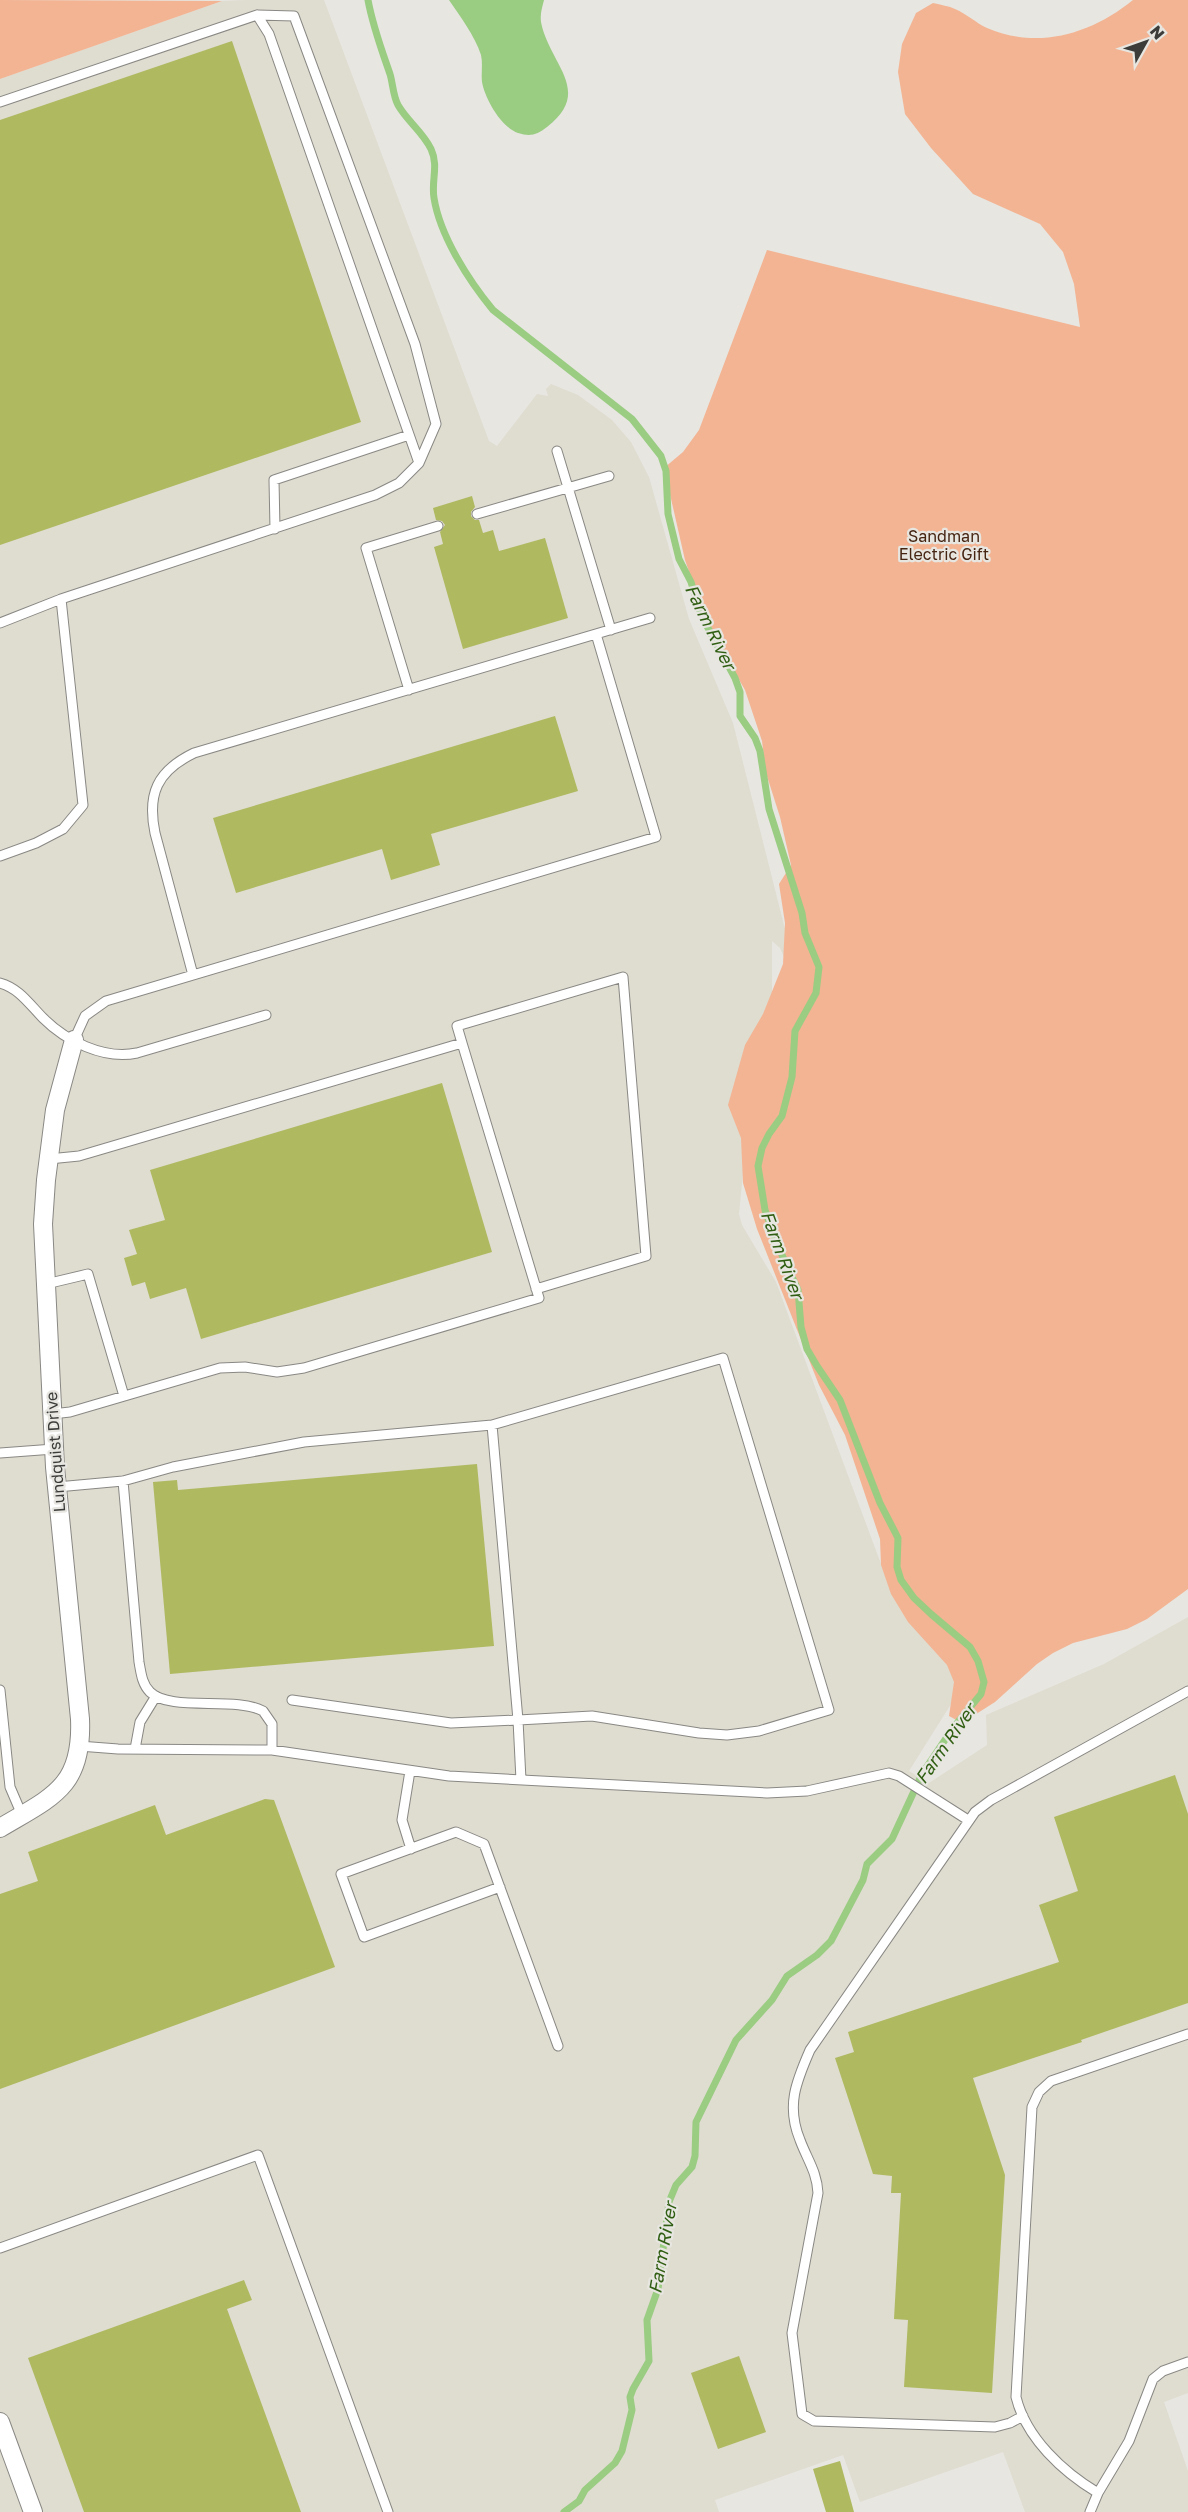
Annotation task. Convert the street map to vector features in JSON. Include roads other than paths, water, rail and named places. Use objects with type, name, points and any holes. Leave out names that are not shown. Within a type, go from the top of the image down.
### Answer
[{"type":"street","name":"Lundquist Drive","points":[[0,1828],[63,1787],[74,1767],[79,1746],[80,1719],[54,1449],[44,1224],[49,1159],[57,1101],[74,1040]]},
{"type":"street","points":[[0,2422],[33,2512]]},
{"type":"lane","points":[[257,15],[269,34],[418,463]]},
{"type":"lane","points":[[0,102],[257,15],[294,16],[415,344],[436,424],[418,463],[399,483],[375,495],[61,599],[0,623]]},
{"type":"lane","points":[[275,529],[274,480],[409,435]]},
{"type":"lane","points":[[557,451],[610,630]]},
{"type":"lane","points":[[477,514],[609,476]]},
{"type":"lane","points":[[409,690],[366,548],[438,526]]},
{"type":"lane","points":[[0,856],[36,843],[63,829],[83,805],[61,599]]},
{"type":"lane","points":[[192,975],[153,822],[152,802],[158,782],[173,765],[194,753],[650,618]]},
{"type":"lane","points":[[74,1040],[86,1016],[98,1005],[656,837],[596,634]]},
{"type":"lane","points":[[52,1414],[70,1412],[220,1368],[245,1367],[277,1372],[304,1368],[539,1298],[536,1289],[457,1026],[623,977],[646,1256],[536,1289]]},
{"type":"lane","points":[[0,983],[17,992],[52,1026],[74,1040],[106,1054],[128,1055],[266,1015]]},
{"type":"lane","points":[[49,1159],[79,1156],[462,1043]]},
{"type":"lane","points":[[46,1284],[88,1274],[124,1396]]},
{"type":"lane","points":[[57,1487],[123,1481],[173,1467],[304,1442],[492,1425],[723,1358],[829,1710],[759,1731],[727,1735],[699,1733],[592,1716],[451,1723],[292,1700]]},
{"type":"lane","points":[[492,1425],[518,1720],[521,1780]]},
{"type":"lane","points":[[0,1454],[54,1449]]},
{"type":"lane","points":[[123,1481],[139,1662],[144,1683],[156,1696],[171,1701],[255,1707],[263,1711],[272,1724],[272,1750]]},
{"type":"lane","points":[[0,1689],[8,1777],[12,1796],[22,1815]]},
{"type":"lane","points":[[1023,2416],[995,2427],[809,2420],[800,2409],[792,2333],[818,2193],[817,2179],[800,2140],[792,2113],[795,2084],[810,2050],[968,1820],[991,1800],[1188,1691]]},
{"type":"lane","points":[[135,1749],[140,1722],[156,1696]]},
{"type":"lane","points":[[79,1746],[135,1749],[272,1750],[449,1776],[783,1794],[814,1790],[884,1773],[899,1776],[968,1820]]},
{"type":"lane","points":[[410,1771],[402,1820],[411,1848]]},
{"type":"lane","points":[[500,1887],[364,1937],[341,1874],[456,1832],[484,1844],[500,1887],[558,2046]]},
{"type":"lane","points":[[1098,2493],[1073,2477],[1060,2465],[1039,2440],[1019,2407],[1016,2388],[1031,2117],[1035,2099],[1045,2086],[1058,2078],[1188,2034]]},
{"type":"lane","points":[[0,2248],[258,2155],[388,2512]]},
{"type":"lane","points":[[1090,2512],[1098,2493],[1129,2441],[1153,2379],[1163,2371],[1188,2362]]},
{"type":"waterway","name":"Farm River","points":[[368,0],[396,101],[431,149],[435,167],[433,192],[437,213],[465,272],[493,310],[632,419],[661,456],[666,471],[668,514],[679,559],[691,582],[701,615],[735,678],[740,692],[740,716],[755,738],[760,751],[769,809],[802,913],[805,933],[819,967],[816,993],[795,1031],[792,1077],[782,1116],[762,1148],[758,1166],[765,1210],[777,1244],[798,1290],[801,1327],[807,1349],[840,1400],[880,1503],[898,1538],[897,1567],[901,1580],[914,1598],[970,1647],[978,1661],[984,1682],[981,1694],[953,1728],[922,1774],[892,1839],[867,1864],[863,1880],[831,1941],[817,1955],[787,1976],[772,2000],[736,2040],[696,2122],[695,2156],[692,2167],[676,2185],[669,2202],[658,2289],[647,2320],[649,2361],[630,2397],[632,2410],[622,2451],[615,2463],[585,2490],[579,2501],[564,2512]]},
{"type":"park label","name":"Sandman Electric Gift","points":[[944,545]]}]
